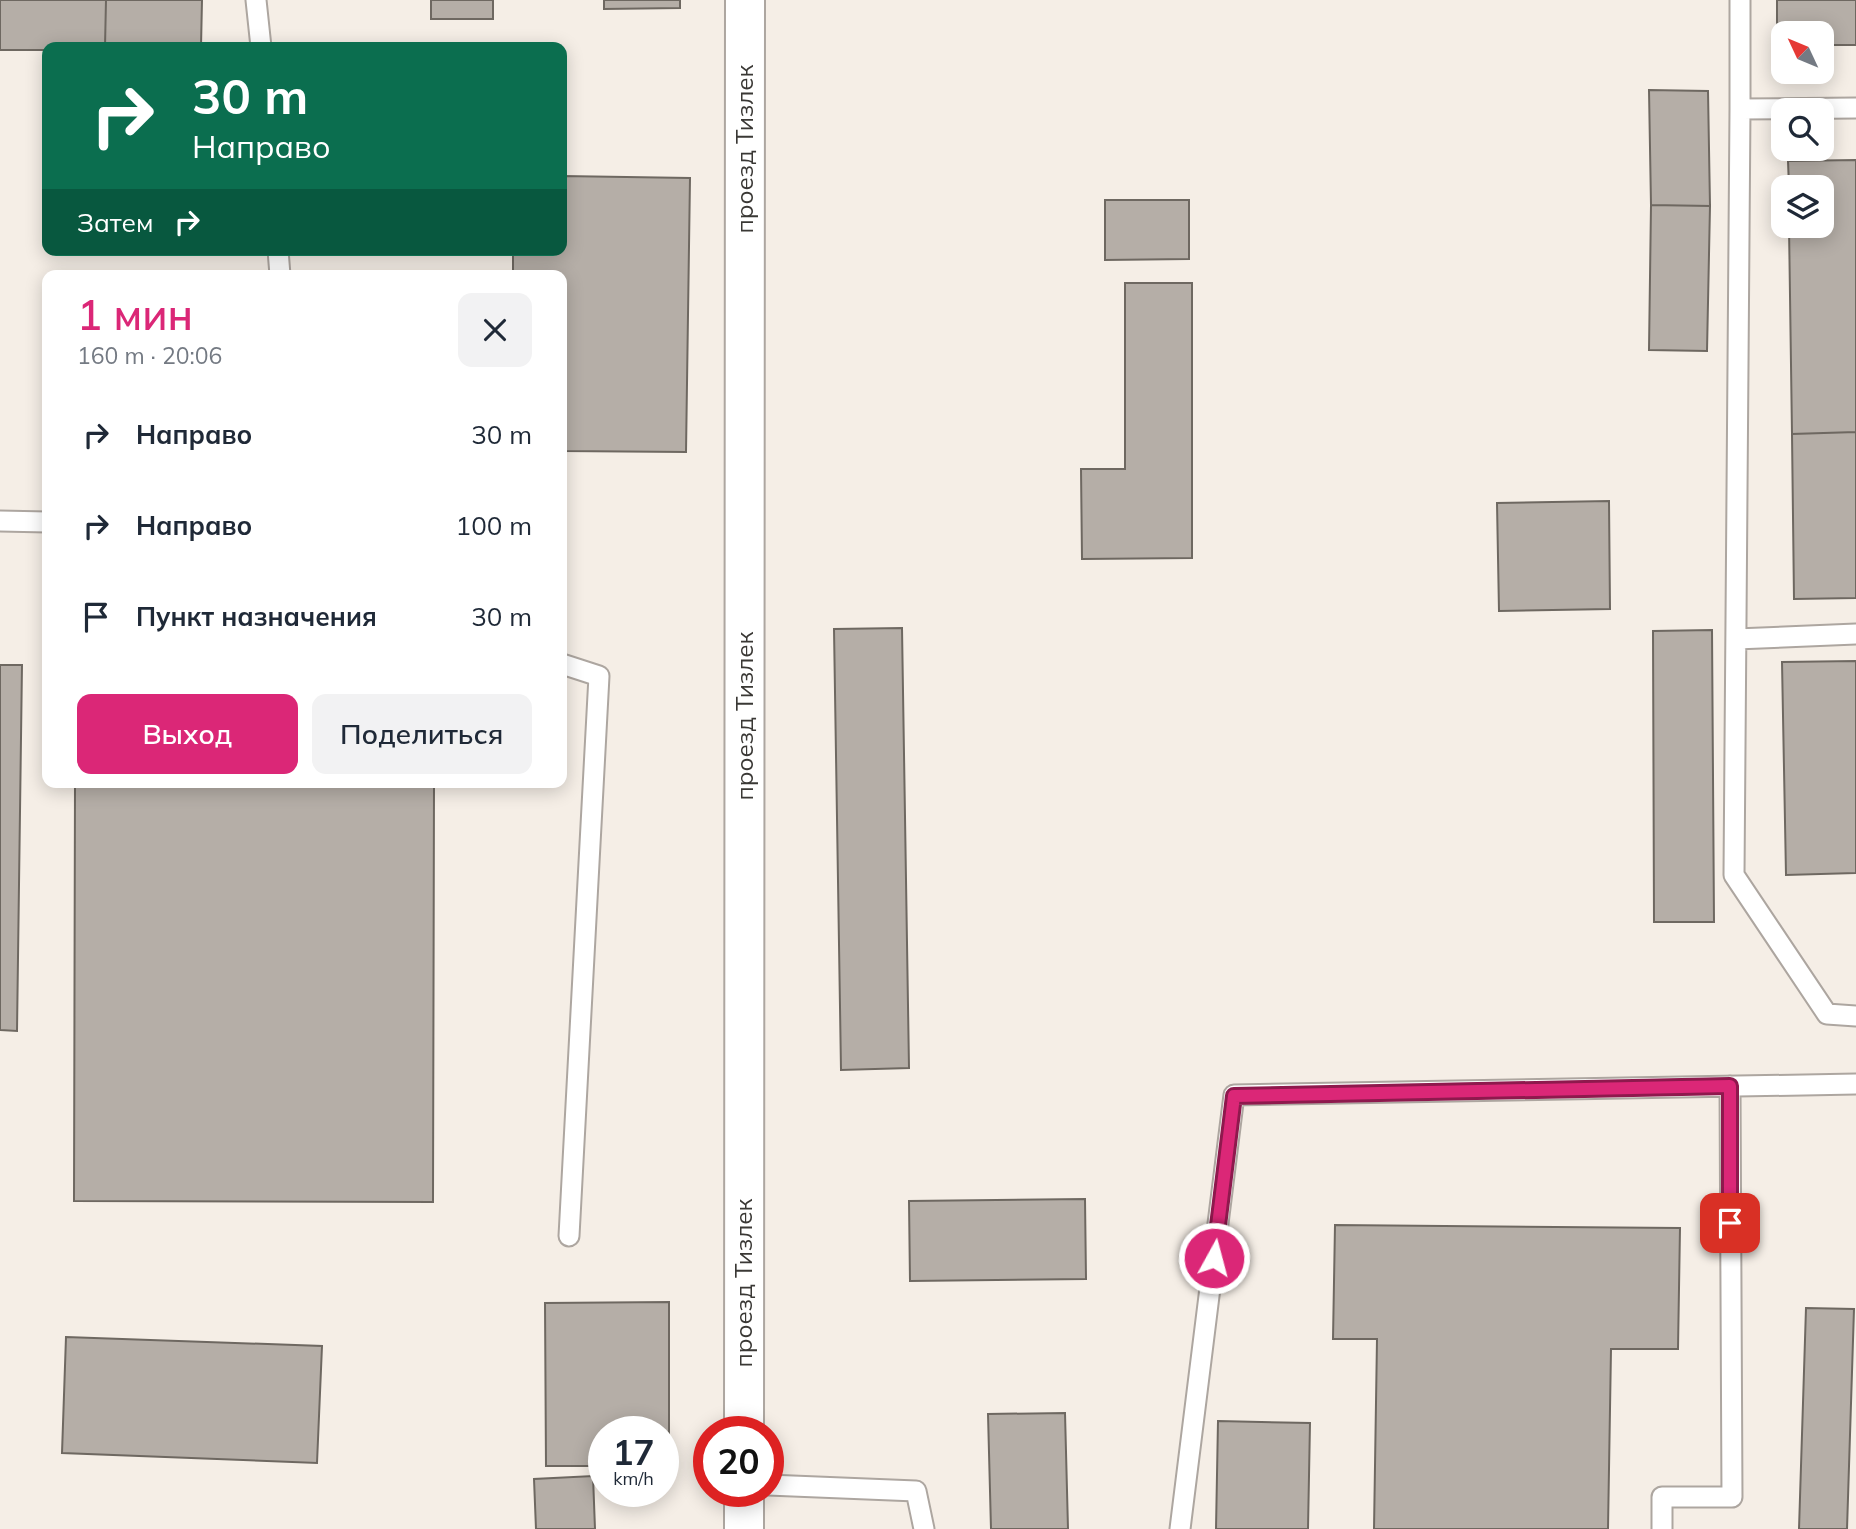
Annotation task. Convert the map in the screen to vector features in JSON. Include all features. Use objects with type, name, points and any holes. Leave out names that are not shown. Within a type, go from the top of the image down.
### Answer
[{"type":"street","name":"проезд Тизлек","points":[[744,1416],[745,0]]},
{"type":"street","points":[[744,1507],[744,1529]]},
{"type":"lane","points":[[256,0],[260,42]]},
{"type":"lane","points":[[1740,0],[1734,875],[1827,1014],[1856,1016]]},
{"type":"lane","points":[[1740,108],[1856,108]]},
{"type":"lane","points":[[0,521],[42,522]]},
{"type":"lane","points":[[1736,639],[1856,634]]},
{"type":"lane","points":[[567,666],[599,676],[569,1236]]},
{"type":"lane","points":[[1180,1529],[1234,1096],[1856,1084]]},
{"type":"lane","points":[[1662,1529],[1662,1497],[1732,1497],[1730,1086]]},
{"type":"lane","points":[[784,1486],[916,1491],[924,1529]]},
{"type":"building","points":[[0,0],[106,0],[105,42],[42,42],[42,50],[0,50]]},
{"type":"building","points":[[106,0],[202,0],[201,42],[105,42]]},
{"type":"building","points":[[431,0],[493,0],[493,19],[431,19]]},
{"type":"building","points":[[604,0],[680,0],[680,8],[604,9]]},
{"type":"building","points":[[1777,0],[1856,0],[1856,45],[1834,45],[1834,21],[1777,21]]},
{"type":"building","points":[[1649,90],[1708,91],[1710,206],[1651,205]]},
{"type":"building","points":[[1856,160],[1856,432],[1792,434],[1789,238],[1834,238],[1834,175],[1789,175],[1788,161]]},
{"type":"building","points":[[567,176],[690,178],[686,452],[567,451],[567,270],[513,270],[513,256],[567,256]]},
{"type":"building","points":[[1105,200],[1189,200],[1189,259],[1105,260]]},
{"type":"building","points":[[1651,205],[1710,206],[1707,351],[1649,350]]},
{"type":"building","points":[[1125,283],[1192,283],[1192,558],[1082,559],[1081,469],[1125,469]]},
{"type":"building","points":[[1856,432],[1856,598],[1794,599],[1792,434]]},
{"type":"building","points":[[1609,501],[1610,609],[1499,611],[1497,503]]},
{"type":"building","points":[[902,628],[909,1068],[841,1070],[834,629]]},
{"type":"building","points":[[1712,630],[1714,922],[1654,922],[1653,631]]},
{"type":"building","points":[[1856,661],[1856,873],[1786,875],[1782,662]]},
{"type":"building","points":[[0,665],[22,665],[17,1031],[0,1030]]},
{"type":"building","points":[[75,788],[434,788],[433,1202],[74,1201]]},
{"type":"building","points":[[1085,1199],[1086,1279],[910,1281],[909,1201]]},
{"type":"building","points":[[1335,1225],[1680,1228],[1678,1349],[1611,1349],[1608,1529],[1374,1529],[1377,1339],[1333,1339]]},
{"type":"building","points":[[669,1302],[669,1416],[588,1416],[588,1466],[546,1466],[545,1303]]},
{"type":"building","points":[[1806,1308],[1854,1309],[1847,1529],[1799,1529]]},
{"type":"building","points":[[66,1337],[322,1346],[317,1463],[62,1453]]},
{"type":"building","points":[[1065,1413],[1068,1529],[991,1529],[988,1414]]},
{"type":"building","points":[[1218,1421],[1310,1423],[1308,1529],[1216,1529]]},
{"type":"building","points":[[588,1476],[588,1507],[594,1507],[595,1529],[536,1529],[534,1479]]},
{"type":"route","points":[[1214,1258],[1234,1096],[1730,1086],[1730,1223]]}]
